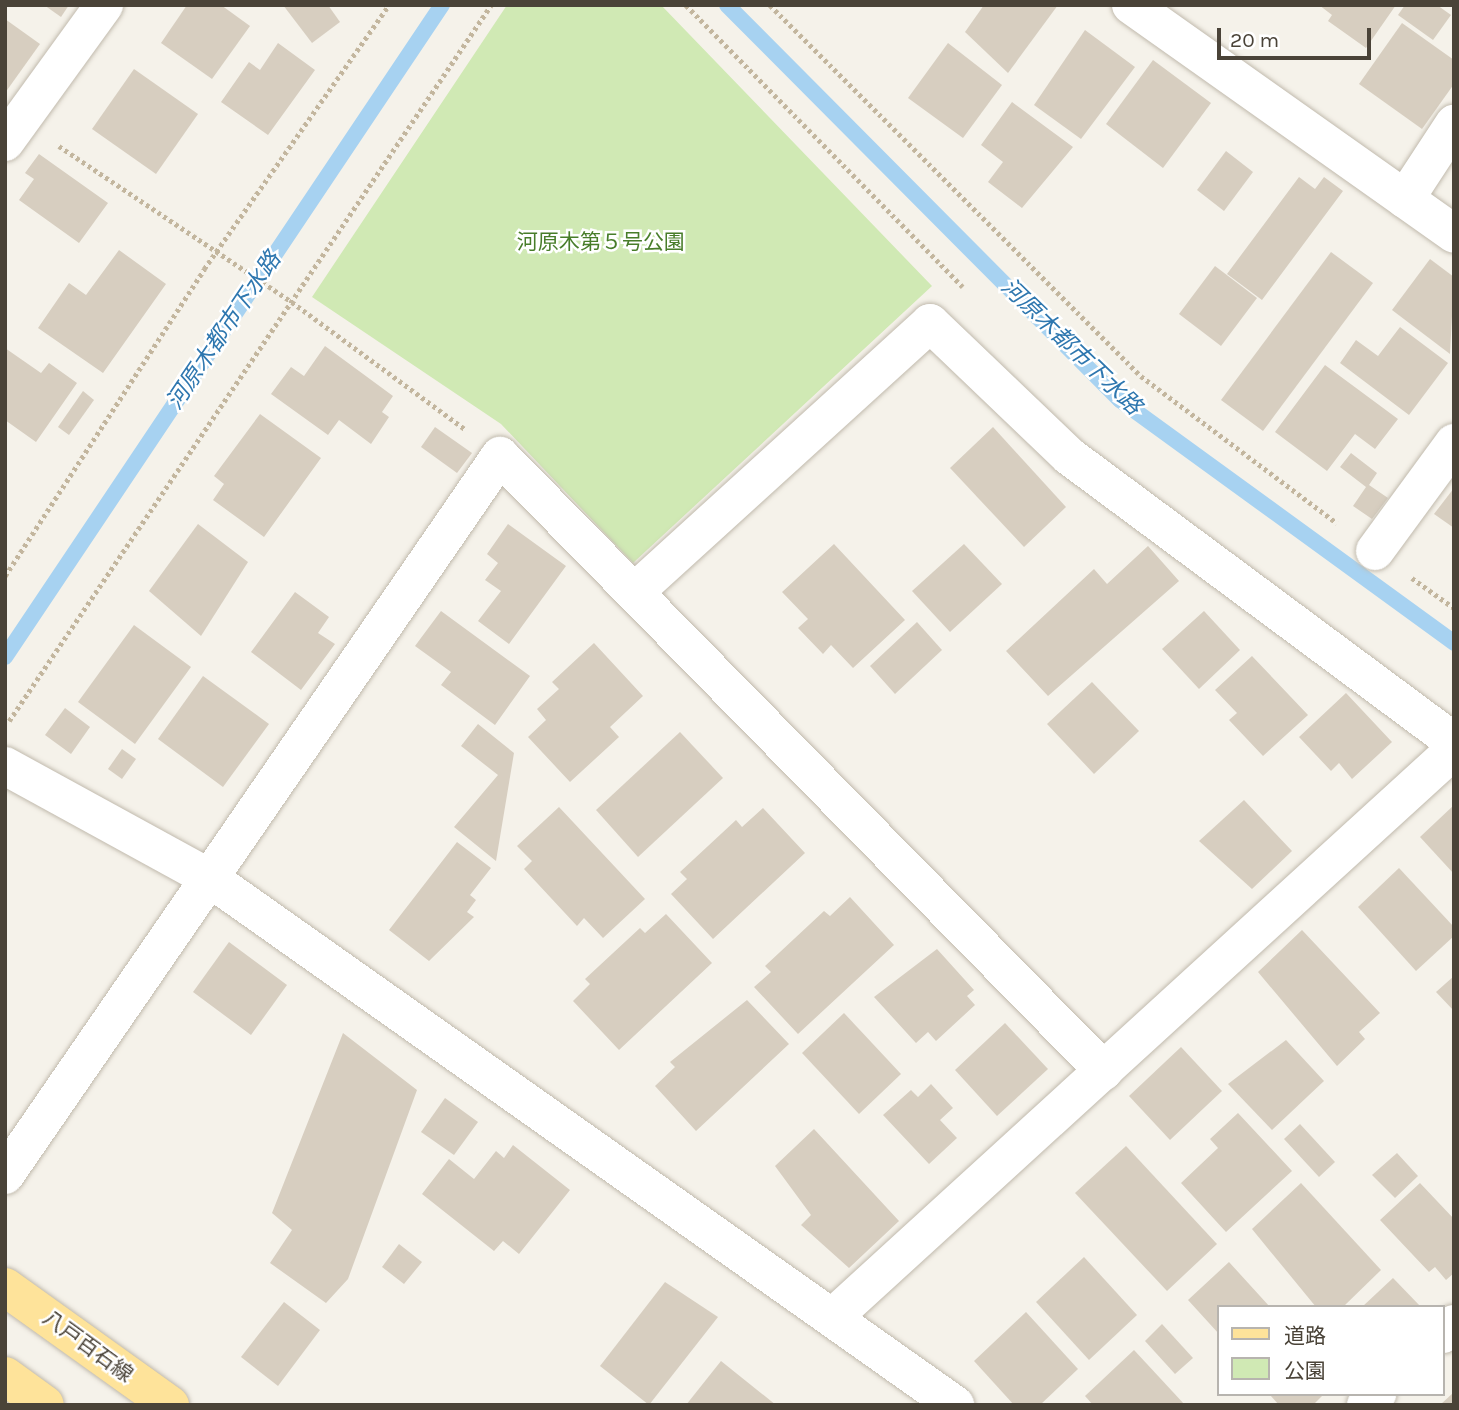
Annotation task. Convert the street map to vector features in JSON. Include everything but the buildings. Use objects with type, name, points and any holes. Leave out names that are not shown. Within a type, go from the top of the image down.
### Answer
[{"type":"main road","name":"八戸百石線","points":[[5,1287],[170,1405]]},
{"type":"main road","points":[[5,1376],[45,1405]]},
{"type":"street","points":[[13,131],[104,5]]},
{"type":"street","points":[[1131,5],[1454,234]]},
{"type":"street","points":[[1405,199],[1454,124]]},
{"type":"street","points":[[638,589],[930,323],[1069,456],[1454,742]]},
{"type":"street","points":[[1375,551],[1454,443]]},
{"type":"street","points":[[5,1175],[500,456],[638,589],[1104,1071]]},
{"type":"street","points":[[833,1317],[1454,750]]},
{"type":"street","points":[[5,766],[208,877],[955,1405]]},
{"type":"path","points":[[5,576],[216,251],[389,5]]},
{"type":"path","points":[[5,726],[491,5]]},
{"type":"path","points":[[685,5],[969,292]]},
{"type":"path","points":[[770,5],[1141,376],[1454,608]]},
{"type":"path","points":[[13,131],[216,251],[292,302],[500,456]]},
{"type":"green space","name":"河原木第５号公園","points":[[507,5],[661,5],[932,286],[633,563],[501,424],[312,297]]},
{"type":"waterway","name":"河原木都市下水路","points":[[5,657],[442,5]]},
{"type":"waterway","name":"河原木都市下水路","points":[[727,5],[1120,400],[1454,643]]}]
